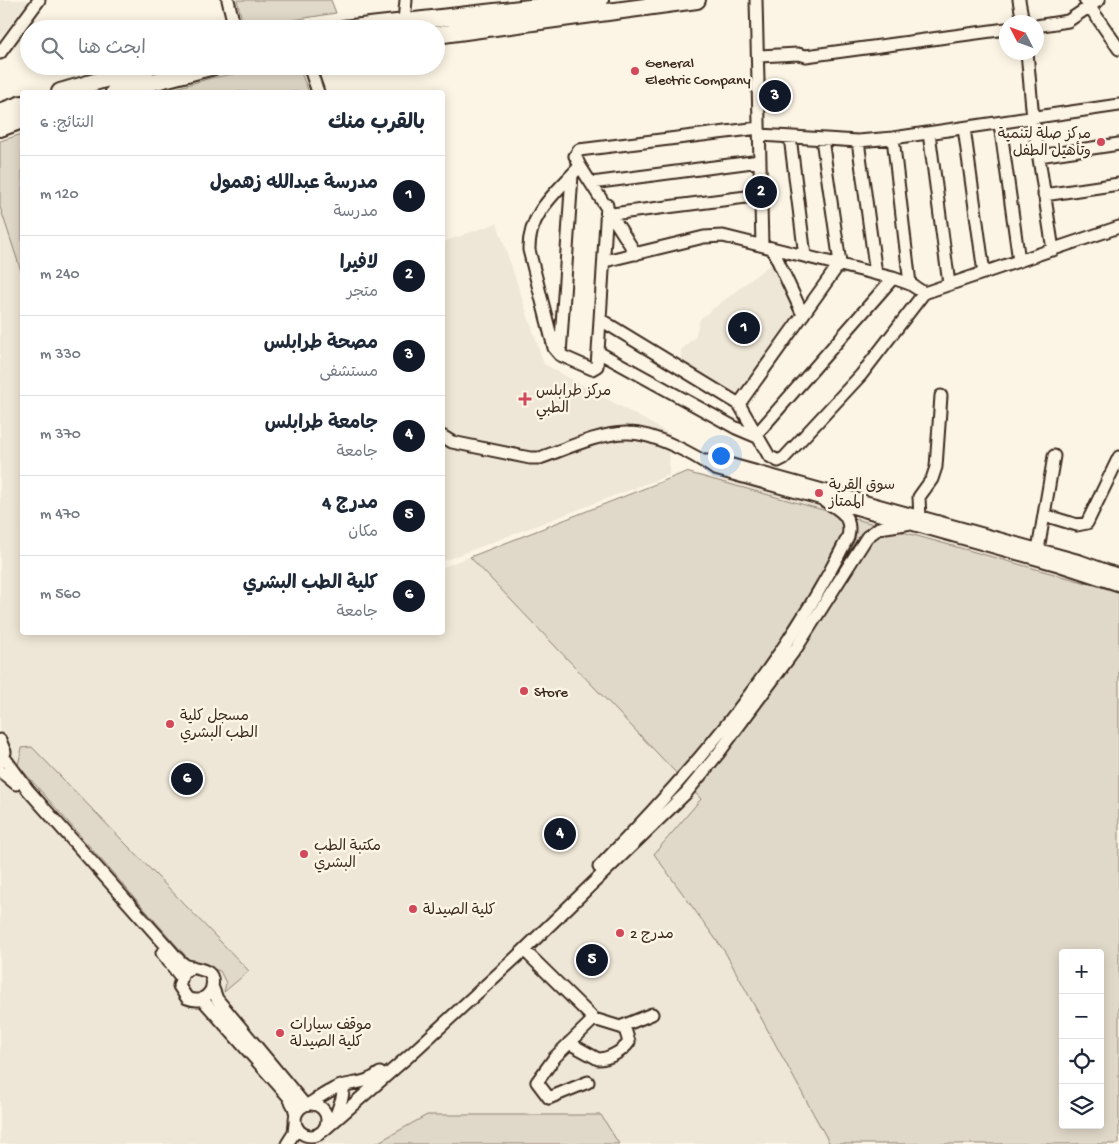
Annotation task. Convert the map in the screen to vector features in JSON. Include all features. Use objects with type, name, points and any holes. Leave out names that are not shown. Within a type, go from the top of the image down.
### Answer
[{"type":"highway","points":[[412,20],[552,3],[600,0]]},
{"type":"highway","points":[[445,34],[697,0]]},
{"type":"highway","points":[[67,90],[119,75]]},
{"type":"highway","points":[[122,90],[179,75]]},
{"type":"highway","points":[[0,112],[20,105]]},
{"type":"highway","points":[[0,128],[20,121]]},
{"type":"street","points":[[24,20],[39,0]]},
{"type":"street","points":[[228,0],[234,20]]},
{"type":"street","points":[[404,20],[406,0]]},
{"type":"street","points":[[756,0],[759,56],[760,161],[767,246],[802,315]]},
{"type":"street","points":[[1019,0],[1022,15]]},
{"type":"street","points":[[1044,25],[1060,24],[1092,2],[1119,49]]},
{"type":"street","points":[[0,53],[20,26]]},
{"type":"street","points":[[759,56],[798,54],[806,56],[999,30]]},
{"type":"street","points":[[1028,60],[1033,119],[1052,250]]},
{"type":"street","points":[[312,75],[317,90]]},
{"type":"street","points":[[560,355],[576,170],[575,156],[579,150],[759,131],[790,137],[858,141],[1000,124],[1119,105]]},
{"type":"street","points":[[1000,124],[1019,261]]},
{"type":"street","points":[[964,128],[984,273]]},
{"type":"street","points":[[929,133],[949,284]]},
{"type":"street","points":[[790,137],[805,256]]},
{"type":"street","points":[[893,138],[910,284]]},
{"type":"street","points":[[739,404],[840,263],[822,139]]},
{"type":"street","points":[[858,141],[876,274]]},
{"type":"street","points":[[1039,156],[1119,144]]},
{"type":"street","points":[[592,183],[760,161]]},
{"type":"street","points":[[576,170],[592,183],[636,254]]},
{"type":"street","points":[[576,170],[538,212],[529,238],[529,250],[554,348],[560,355],[592,369],[597,366],[609,210]]},
{"type":"street","points":[[1044,195],[1119,184]]},
{"type":"street","points":[[609,210],[762,195]]},
{"type":"street","points":[[601,320],[739,404],[755,436],[773,460],[784,458],[861,375],[924,293],[1119,228]]},
{"type":"street","points":[[605,261],[714,235],[840,263],[910,284],[924,293]]},
{"type":"street","points":[[755,436],[893,278]]},
{"type":"street","points":[[598,352],[736,428],[755,436]]},
{"type":"street","points":[[920,518],[919,497],[932,479],[936,467],[941,396]]},
{"type":"street","points":[[445,438],[452,442],[530,458],[540,458],[593,440],[628,433],[647,436],[705,460],[715,469],[1058,565],[1119,585]]},
{"type":"street","points":[[1038,550],[1054,456]]},
{"type":"street","points":[[1044,515],[1077,525],[1087,523],[1119,457]]},
{"type":"street","points":[[705,460],[718,460],[1119,574]]},
{"type":"street","points":[[823,500],[840,510],[849,521],[848,537],[837,559],[831,582]]},
{"type":"street","points":[[301,1144],[311,1136],[324,1130],[334,1119],[411,1054],[524,950],[682,789],[765,675],[808,612],[831,582],[849,566],[872,533],[889,525],[906,524]]},
{"type":"street","points":[[837,559],[849,566]]},
{"type":"street","points":[[0,740],[4,747],[2,760],[34,797],[181,962],[207,972],[211,978],[216,998],[307,1104],[318,1105],[325,1112],[327,1120],[324,1130]]},
{"type":"street","points":[[0,771],[15,783],[180,976]]},
{"type":"street","points":[[287,1144],[294,1133],[296,1119],[307,1104],[331,1090],[370,1080],[390,1065],[525,940],[682,789]]},
{"type":"street","points":[[524,950],[594,1019],[620,1027],[652,1014]]},
{"type":"street","points":[[193,967],[186,970],[180,976],[179,986],[183,995],[192,1000],[202,999],[207,996],[212,986]]},
{"type":"street","points":[[202,999],[288,1096],[294,1107],[298,1130],[311,1136]]},
{"type":"street","points":[[588,1082],[548,1098],[537,1082],[555,1057],[594,1019]]},
{"type":"street","points":[[569,1043],[598,1060],[604,1059],[626,1047],[629,1042],[624,1026]]},
{"type":"street","points":[[334,1119],[342,1098],[344,1086]]},
{"type":"shaded area","points":[[0,0],[30,0],[0,38]]},
{"type":"shaded area","points":[[237,0],[331,0],[336,13],[293,20],[242,20]]},
{"type":"shaded area","points":[[228,75],[302,75],[308,90],[169,90]]},
{"type":"shaded area","points":[[20,135],[20,635],[248,635],[238,639],[248,635],[445,635],[445,566],[686,472],[822,500],[896,528],[982,550],[1119,591],[1119,1144],[0,1144],[0,141]]},
{"type":"shaded area","points":[[20,135],[20,268],[0,207],[0,141]]},
{"type":"shaded area","name":"مركز طرابلس الطبي","points":[[497,223],[544,364],[670,434],[669,475],[445,560],[445,241]]},
{"type":"shaded area","points":[[772,263],[797,317],[737,402],[682,365],[681,350],[695,337],[700,319]]},
{"type":"shaded area","points":[[686,472],[1119,592],[1119,1144],[830,1144],[725,952],[654,854],[701,799],[470,557]]},
{"type":"shaded area","points":[[32,747],[249,971],[224,992],[226,983],[220,971],[191,962],[18,765],[22,748]]},
{"type":"shaded area","points":[[427,1115],[601,1115],[619,1144],[375,1144]]},
{"type":"place","name":"General Electric Company","points":[[635,71]]},
{"type":"place","name":"مصحة طرابلس","points":[[775,96]]},
{"type":"place","name":"مركز صلة لتنمية وتأهيل الطفل","points":[[1101,142]]},
{"type":"place","name":"لافيرا","points":[[761,192]]},
{"type":"place","name":"مدرسة عبدالله زهمول","points":[[744,328]]},
{"type":"place","name":"مركز طرابلس الطبي","points":[[525,399]]},
{"type":"place","name":"سوق القرية الممتاز","points":[[819,493]]},
{"type":"place","name":"Store","points":[[524,691]]},
{"type":"place","name":"مسجل كلية الطب البشري","points":[[170,724]]},
{"type":"place","name":"كلية الطب البشري","points":[[187,779]]},
{"type":"place","name":"جامعة طرابلس","points":[[560,834]]},
{"type":"place","name":"مكتبة الطب البشري","points":[[304,854]]},
{"type":"place","name":"كلية الصيدلة","points":[[413,909]]},
{"type":"place","name":"مدرج 2","points":[[620,933]]},
{"type":"place","name":"مدرج 4","points":[[592,960]]},
{"type":"place","name":"موقف سيارات كلية الصيدلة","points":[[280,1033]]}]
